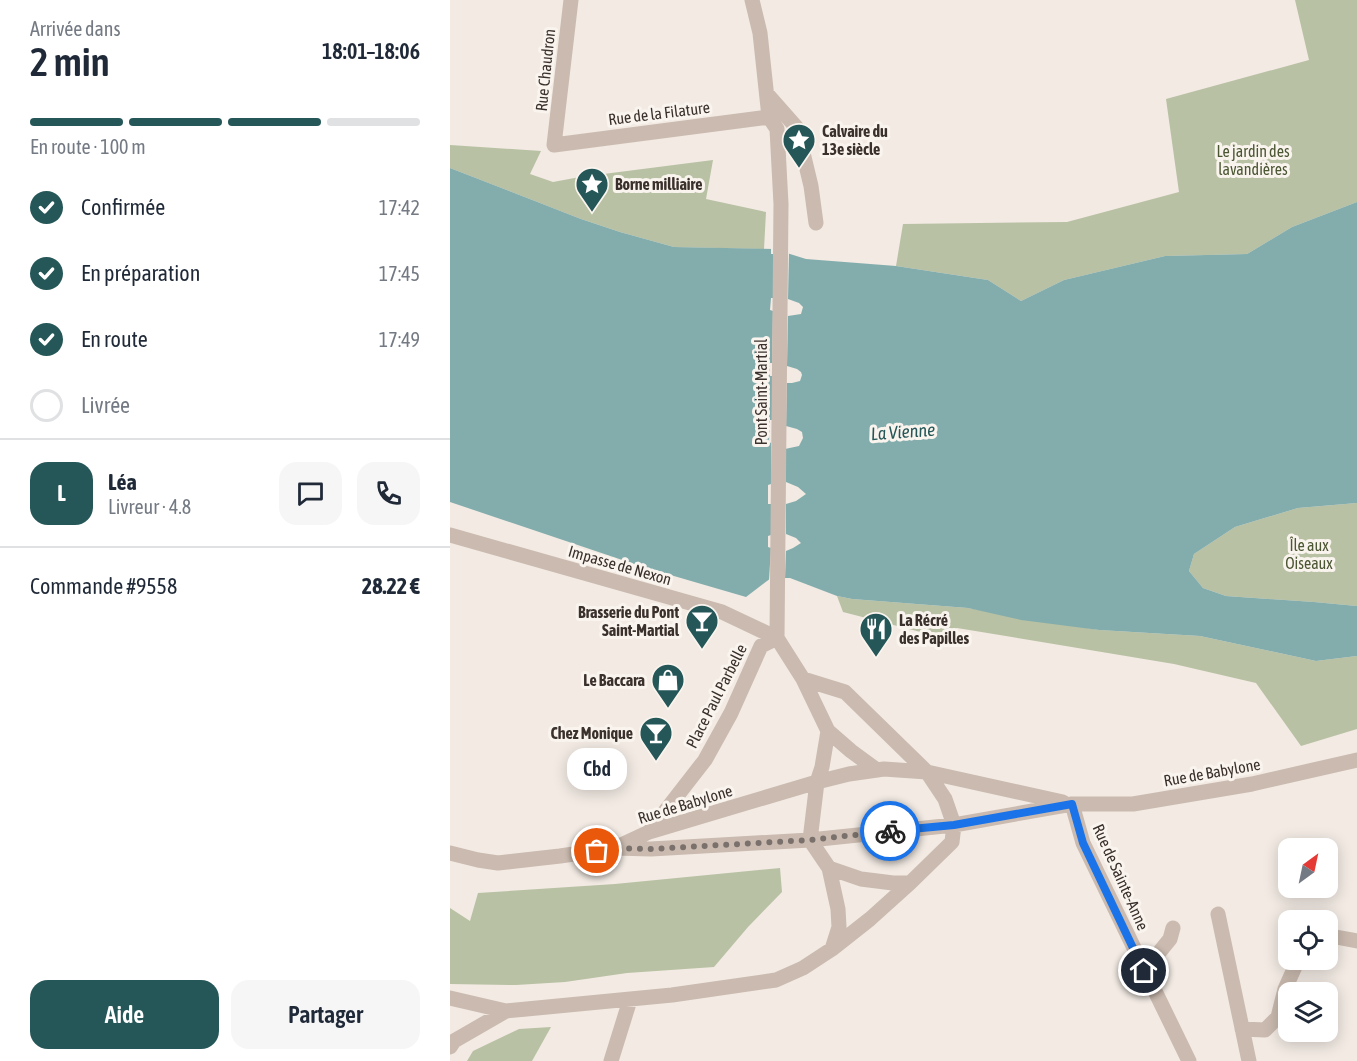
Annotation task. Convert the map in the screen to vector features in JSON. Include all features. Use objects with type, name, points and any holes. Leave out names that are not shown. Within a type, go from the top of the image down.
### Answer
[{"type":"street","name":"Rue Chaudron","points":[[554,145],[571,0]]},
{"type":"street","name":"Pont Saint-Martial","points":[[752,0],[759,33],[769,117],[777,129],[781,204],[777,638]]},
{"type":"street","points":[[767,94],[797,128],[812,186],[816,223]]},
{"type":"street","name":"Rue de la Filature","points":[[554,145],[769,117]]},
{"type":"street","name":"Impasse de Nexon","points":[[450,535],[722,612],[777,638]]},
{"type":"street","points":[[777,638],[803,679],[828,731],[877,770]]},
{"type":"street","name":"Place Paul Parbelle","points":[[649,832],[705,760],[731,713],[761,646],[777,638]]},
{"type":"street","points":[[450,998],[506,1011],[630,1000],[776,980],[803,968],[832,949],[910,883],[952,842],[954,825],[945,799],[927,772],[845,692],[803,679]]},
{"type":"street","points":[[828,731],[817,782],[810,840],[829,868],[838,909],[839,927],[832,949]]},
{"type":"street","name":"Rue de Babylone","points":[[615,848],[651,849],[810,840],[954,825],[1072,804],[1133,804],[1252,784],[1357,760]]},
{"type":"street","name":"Rue de Babylone","points":[[615,848],[649,832],[817,782],[884,769],[927,772],[1072,804]]},
{"type":"street","name":"Rue de Sainte-Anne","points":[[1072,804],[1083,843],[1189,1061]]},
{"type":"street","points":[[450,853],[498,863],[615,848]]},
{"type":"street","points":[[829,868],[861,879],[910,883]]},
{"type":"street","points":[[1218,914],[1249,1061]]},
{"type":"street","points":[[1144,971],[1170,939],[1173,928]]},
{"type":"street","points":[[1338,937],[1357,940]]},
{"type":"street","points":[[1242,1029],[1265,1030],[1278,1017],[1285,989],[1294,970]]},
{"type":"street","points":[[611,1061],[630,1000]]},
{"type":"street","points":[[450,1047],[454,1041],[506,1011]]},
{"type":"green space","name":"Le jardin des lavandières","points":[[1295,0],[1357,0],[1357,202],[1292,227],[1247,254],[1165,256],[1064,280],[1021,301],[988,280],[896,266],[903,224],[1067,222],[1179,192],[1166,99],[1309,60]]},
{"type":"green space","points":[[450,145],[541,151],[530,174],[553,182],[713,160],[706,199],[766,212],[764,249],[674,247],[620,232],[450,168]]},
{"type":"green space","name":"Île aux Oiseaux","points":[[1357,503],[1357,606],[1226,596],[1203,588],[1189,571],[1194,554],[1235,527],[1298,508]]},
{"type":"green space","points":[[837,596],[968,608],[1099,630],[1200,636],[1316,661],[1357,656],[1357,729],[1301,746],[1256,683],[1174,664],[957,628],[944,638],[843,612]]},
{"type":"green space","points":[[780,868],[782,892],[714,967],[627,973],[565,982],[516,985],[450,984],[450,908],[470,921],[478,893],[615,884]]},
{"type":"green space","points":[[551,1027],[532,1061],[467,1061],[473,1051],[519,1029]]},
{"type":"water","name":"La Vienne","points":[[450,168],[581,219],[674,247],[774,249],[806,259],[896,266],[988,280],[1021,301],[1064,280],[1165,256],[1247,254],[1292,227],[1357,202],[1357,503],[1298,508],[1235,527],[1194,554],[1189,571],[1203,588],[1226,596],[1357,606],[1357,656],[1316,661],[1200,636],[1099,630],[1021,620],[968,608],[852,599],[837,596],[790,578],[771,578],[746,597],[643,567],[450,502]]},
{"type":"pier","points":[[771,246],[792,252],[789,253],[788,299],[803,307],[801,314],[788,316],[787,366],[797,369],[802,375],[800,381],[787,383],[786,426],[802,432],[803,438],[799,446],[785,449],[786,482],[798,487],[806,494],[786,504],[786,534],[801,543],[786,551],[785,579],[769,580],[771,548],[768,547],[768,536],[771,535],[771,504],[768,504],[768,485],[771,484],[771,443],[769,442],[773,376],[770,376],[773,311],[770,310],[771,298],[773,298]]},
{"type":"way so far","points":[[597,851],[615,848],[651,849],[810,840],[890,831]]},
{"type":"place","name":"Calvaire du 13e siècle","points":[[799,169]]},
{"type":"place","name":"Borne milliaire","points":[[592,213]]},
{"type":"place","name":"Brasserie du Pont Saint-Martial","points":[[702,650]]},
{"type":"place","name":"La Récré des Papilles","points":[[876,658]]},
{"type":"place","name":"Le Baccara","points":[[668,709]]},
{"type":"place","name":"Chez Monique","points":[[656,762]]},
{"type":"place","name":"Cbd","points":[[597,851]]},
{"type":"route","points":[[890,831],[954,825],[1072,804],[1083,843],[1144,971]]}]
